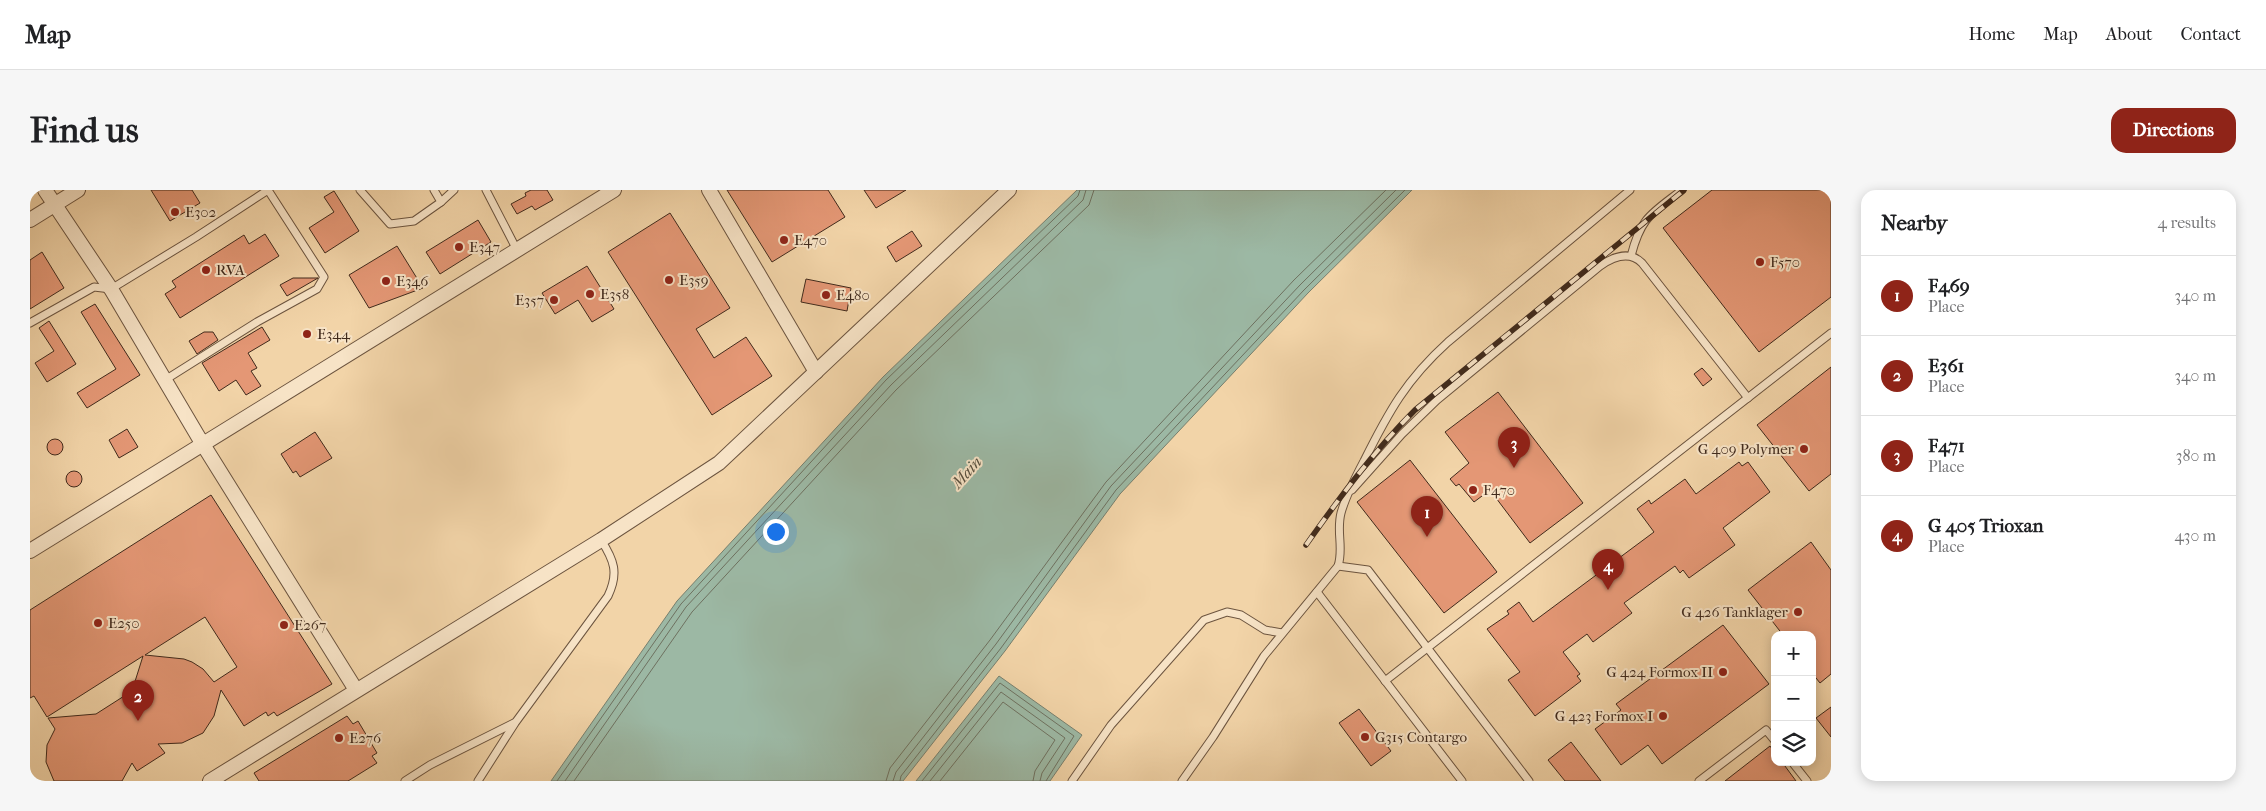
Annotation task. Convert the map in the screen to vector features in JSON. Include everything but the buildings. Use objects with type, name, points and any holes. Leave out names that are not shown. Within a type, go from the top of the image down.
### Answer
[{"type":"street","points":[[45,190],[111,290],[356,690]]},
{"type":"street","points":[[30,220],[78,190]]},
{"type":"street","points":[[30,550],[614,190]]},
{"type":"street","points":[[709,190],[816,372]]},
{"type":"street","points":[[210,781],[601,540],[719,463],[1009,190]]},
{"type":"lane","points":[[30,323],[94,287],[111,290],[268,190],[324,277],[317,289],[257,322],[165,380]]},
{"type":"lane","points":[[360,190],[390,224],[414,221],[441,202],[454,190]]},
{"type":"lane","points":[[434,190],[441,202]]},
{"type":"lane","points":[[486,190],[517,250]]},
{"type":"lane","points":[[1182,781],[1213,737],[1264,656],[1338,566],[1341,556],[1338,524],[1346,498],[1385,418],[1422,365],[1630,190]]},
{"type":"lane","points":[[1631,256],[1640,227],[1648,217],[1682,190]]},
{"type":"lane","points":[[1346,498],[1402,434],[1437,400],[1600,266],[1620,256],[1631,256],[1642,263],[1748,398]]},
{"type":"lane","points":[[1384,681],[1831,333]]},
{"type":"lane","points":[[478,781],[515,723],[608,596],[613,585],[613,562],[601,540]]},
{"type":"lane","points":[[1338,566],[1368,570],[1529,781]]},
{"type":"lane","points":[[1317,592],[1462,781]]},
{"type":"lane","points":[[1072,781],[1110,726],[1204,620],[1215,615],[1234,613],[1241,615],[1265,630],[1282,632]]},
{"type":"lane","points":[[405,781],[430,766],[515,723]]},
{"type":"lane","points":[[1699,781],[1766,730],[1771,736]]},
{"type":"lane","points":[[1795,766],[1808,781]]},
{"type":"water","name":"Main","points":[[1077,190],[1412,190],[1308,293],[1120,494],[1005,651],[903,781],[551,781],[677,601],[883,377]]},
{"type":"water","points":[[999,676],[1082,735],[1050,781],[916,781]]},
{"type":"railway","points":[[1306,545],[1358,475],[1415,410],[1684,190]]},
{"type":"place","name":"E302","points":[[175,212]]},
{"type":"place","name":"E470","points":[[784,240]]},
{"type":"place","name":"E347","points":[[459,247]]},
{"type":"place","name":"F570","points":[[1760,262]]},
{"type":"place","name":"RVA","points":[[206,270]]},
{"type":"place","name":"E359","points":[[669,280]]},
{"type":"place","name":"E346","points":[[386,281]]},
{"type":"place","name":"E358","points":[[590,294]]},
{"type":"place","name":"E480","points":[[826,295]]},
{"type":"place","name":"E357","points":[[554,300]]},
{"type":"place","name":"E344","points":[[307,334]]},
{"type":"place","name":"G 409 Polymer","points":[[1804,449]]},
{"type":"place","name":"F471","points":[[1514,468]]},
{"type":"place","name":"F470","points":[[1473,490]]},
{"type":"place","name":"F469","points":[[1427,537]]},
{"type":"place","name":"G 405 Trioxan","points":[[1608,590]]},
{"type":"place","name":"G 426 Tanklager","points":[[1798,612]]},
{"type":"place","name":"E250","points":[[98,623]]},
{"type":"place","name":"E267","points":[[284,625]]},
{"type":"place","name":"G 424 Formox II","points":[[1723,672]]},
{"type":"place","name":"G 423 Formox I","points":[[1663,716]]},
{"type":"place","name":"E361","points":[[138,721]]},
{"type":"place","name":"G315 Contargo","points":[[1365,737]]},
{"type":"place","name":"E276","points":[[339,738]]}]
